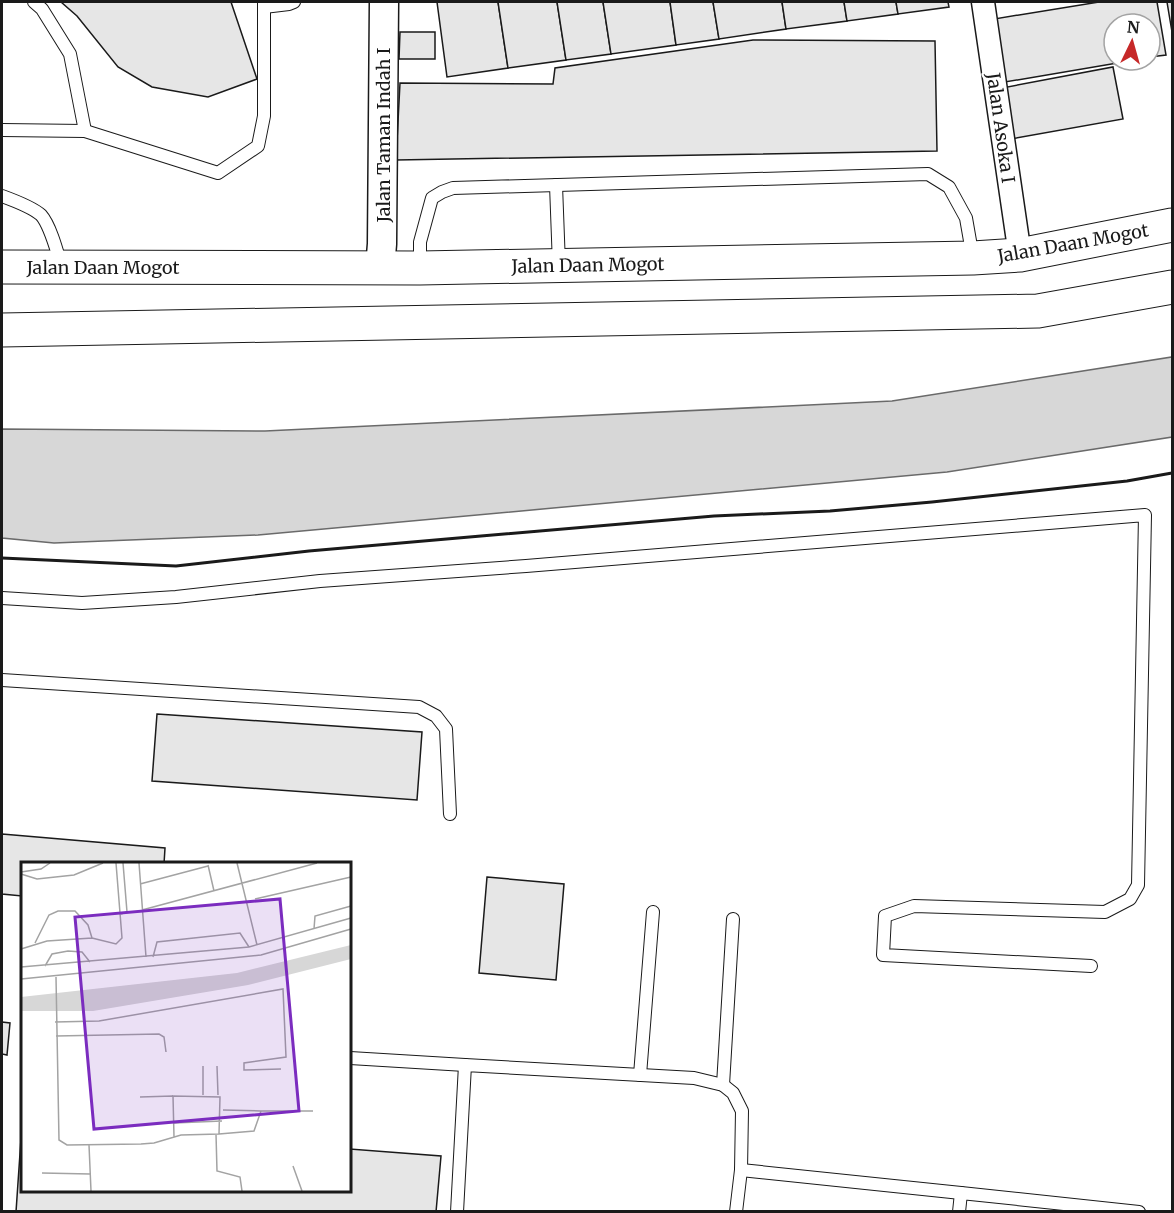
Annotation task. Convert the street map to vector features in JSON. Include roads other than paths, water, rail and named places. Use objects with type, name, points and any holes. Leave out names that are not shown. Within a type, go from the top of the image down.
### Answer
[{"type":"highway","name":"Jalan Daan Mogot","points":[[2,267],[420,268],[973,258],[1020,255],[1173,225]]},
{"type":"highway","points":[[2,330],[1038,311],[1173,287]]},
{"type":"street","name":"Jalan Taman Indah I","points":[[380,268],[384,2]]},
{"type":"street","name":"Jalan Asoka I","points":[[982,2],[1020,255]]},
{"type":"lane","points":[[34,2],[42,9],[70,54],[86,131]]},
{"type":"lane","points":[[2,130],[86,131],[218,173],[258,146],[264,116],[264,4],[294,2]]},
{"type":"lane","points":[[420,268],[420,242],[432,198],[453,188],[928,174],[949,187],[966,218],[973,258]]},
{"type":"lane","points":[[556,185],[559,266]]},
{"type":"lane","points":[[2,196],[21,203],[41,215],[54,240],[62,267]]},
{"type":"lane","points":[[2,598],[82,603],[164,598],[320,581],[1145,515],[1138,885],[1130,899],[1104,912],[914,906],[885,916],[883,956],[1091,966]]},
{"type":"lane","points":[[2,680],[419,707],[436,716],[447,729],[450,814]]},
{"type":"lane","points":[[640,1075],[653,912]]},
{"type":"lane","points":[[723,1085],[733,919]]},
{"type":"lane","points":[[351,1058],[694,1078],[723,1085],[733,1093],[742,1111],[741,1170],[736,1212]]},
{"type":"lane","points":[[457,1212],[465,1065]]},
{"type":"lane","points":[[741,1170],[1139,1212]]},
{"type":"lane","points":[[959,1212],[961,1193]]}]
